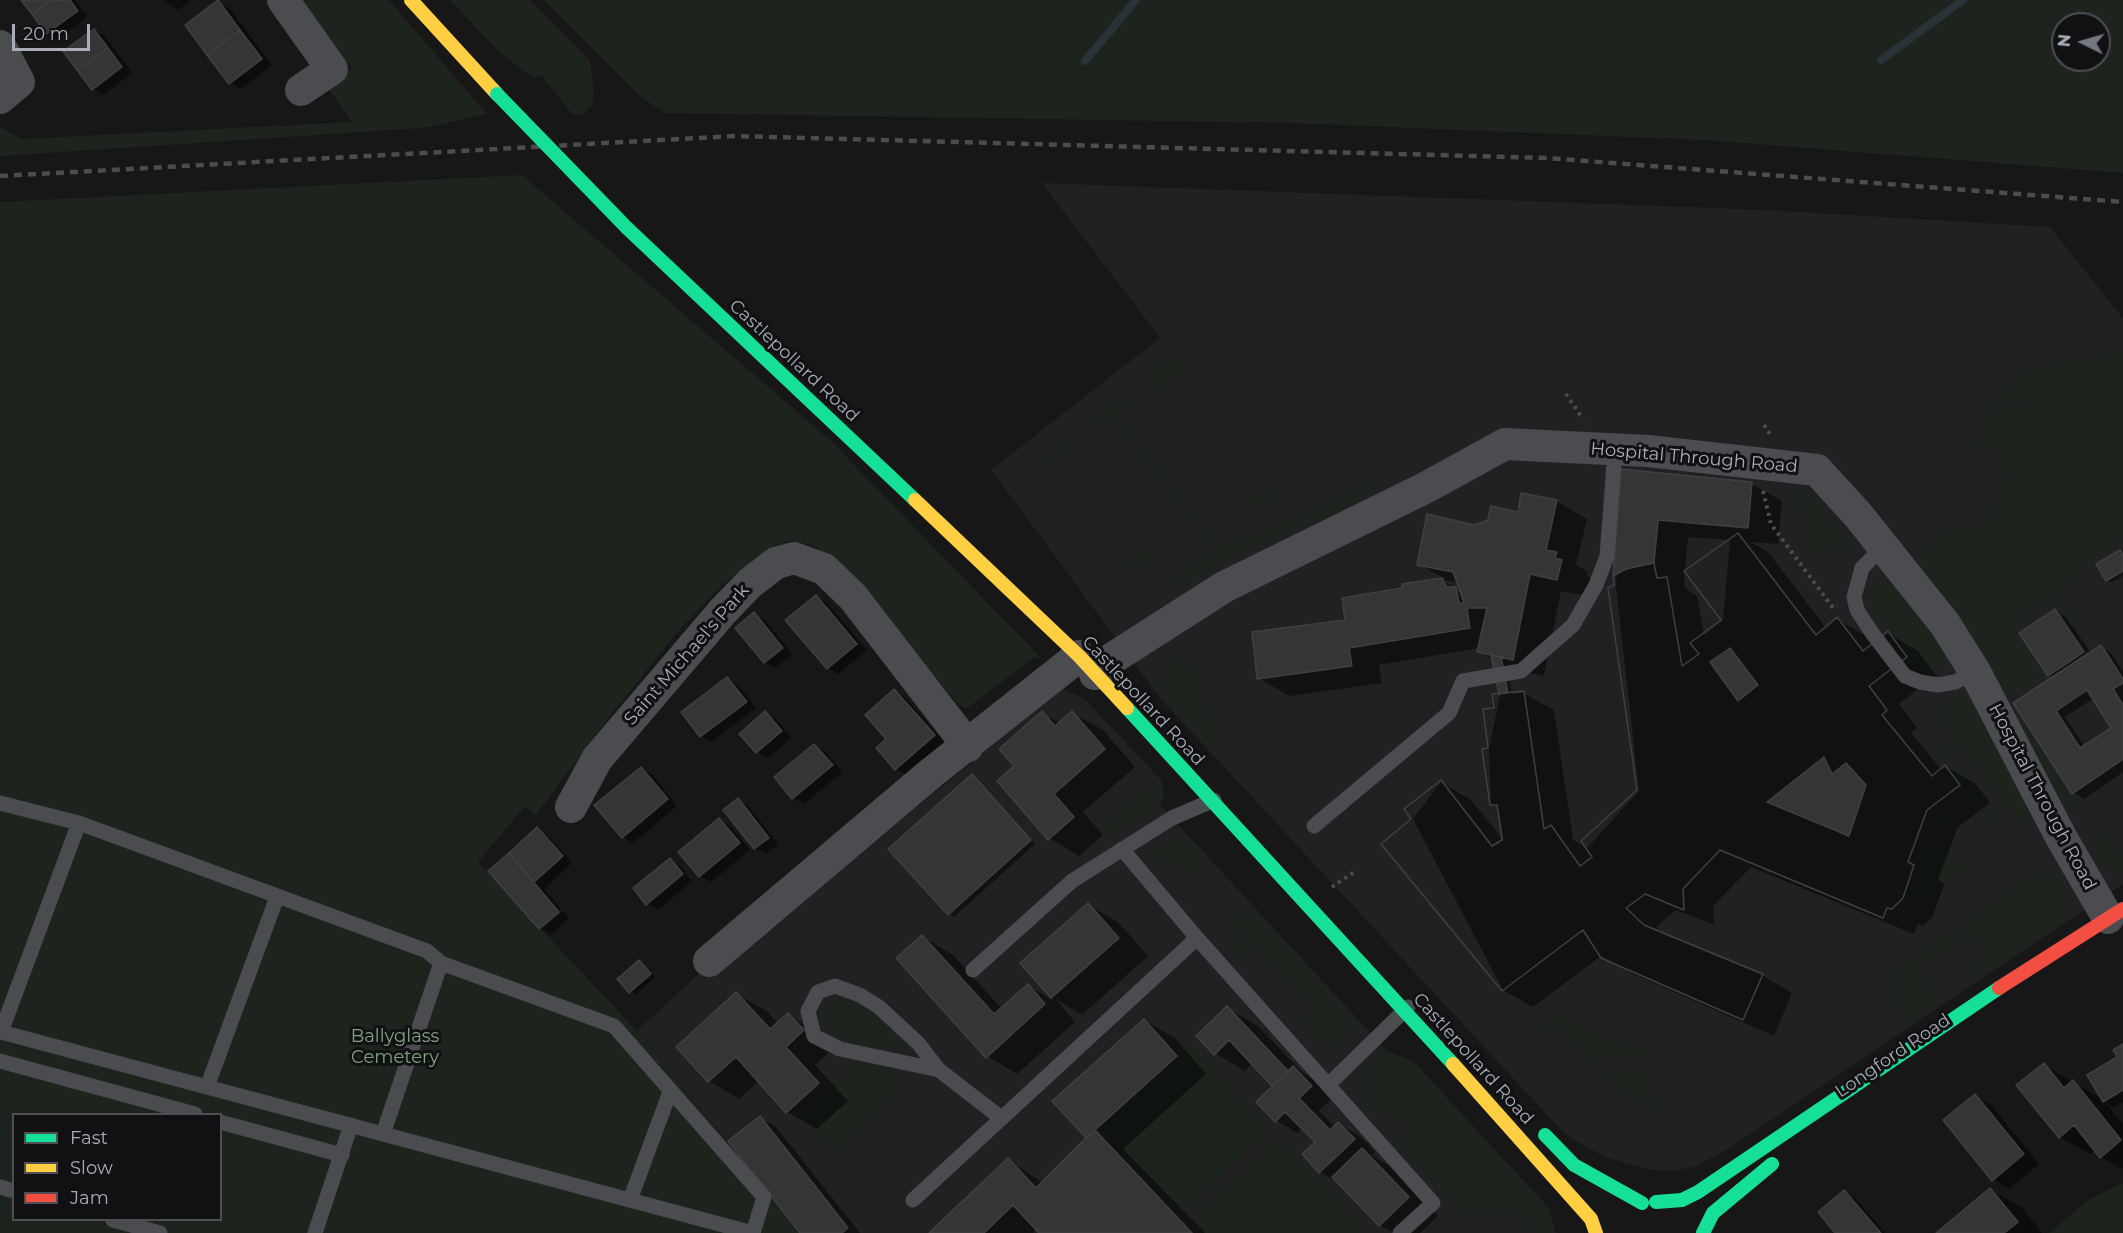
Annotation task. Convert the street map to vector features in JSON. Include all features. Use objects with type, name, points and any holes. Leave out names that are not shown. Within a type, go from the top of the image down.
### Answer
[{"type":"main road","name":"Castlepollard Road","points":[[411,0],[497,94],[627,228],[1024,604],[1091,659],[1211,802],[1405,1010],[1604,1233]]},
{"type":"main road","points":[[1024,604],[1052,613]]},
{"type":"main road","points":[[1091,659],[1155,717]]},
{"type":"main road","points":[[1536,1124],[1574,1165],[1636,1205],[1682,1200],[1703,1189],[1966,1009],[2114,918]]},
{"type":"main road","points":[[1656,1202],[1673,1207],[1694,1226],[1781,1157]]},
{"type":"street","points":[[283,0],[332,69],[301,90]]},
{"type":"street","points":[[0,46],[19,82],[0,98]]},
{"type":"street","name":"Hospital Through Road","points":[[1091,659],[1224,587],[1427,487],[1505,444],[1615,450],[1766,463],[1817,470],[1858,515],[1882,548],[1946,624],[1975,672],[2061,837],[2114,918]]},
{"type":"street","name":"Saint Michael's Park","points":[[571,807],[597,759],[723,611],[750,583],[776,563],[794,558],[824,568],[853,597],[968,746]]},
{"type":"street","points":[[710,961],[930,774],[1091,659]]},
{"type":"lane","points":[[1314,826],[1449,713],[1463,681],[1521,671],[1573,625],[1596,585],[1607,556],[1615,450]]},
{"type":"lane","points":[[1882,548],[1862,568],[1854,597],[1857,610],[1872,633],[1905,676],[1920,682],[1938,685],[1955,682],[1975,672]]},
{"type":"lane","points":[[973,970],[1072,881],[1172,818],[1211,802],[1223,790]]},
{"type":"lane","points":[[0,803],[79,823],[427,951],[441,963],[614,1026],[764,1197],[753,1233],[1,1032],[79,823]]},
{"type":"lane","points":[[1122,849],[1197,938],[1433,1203],[1401,1233]]},
{"type":"lane","points":[[207,1087],[277,897]]},
{"type":"lane","points":[[913,1200],[1197,938]]},
{"type":"lane","points":[[383,1134],[441,963]]},
{"type":"lane","points":[[939,1070],[840,1050],[814,1036],[808,1011],[818,993],[835,986],[860,995],[879,1007],[918,1043],[939,1070],[1001,1118]]},
{"type":"lane","points":[[1328,1085],[1417,998]]},
{"type":"lane","points":[[0,1061],[191,1113]]},
{"type":"lane","points":[[630,1200],[670,1092]]},
{"type":"lane","points":[[222,1123],[342,1155]]},
{"type":"lane","points":[[315,1233],[351,1125]]},
{"type":"lane","points":[[117,1221],[160,1233]]},
{"type":"path","points":[[1764,425],[1773,439],[1766,463],[1763,492],[1771,524],[1833,608],[1854,597]]},
{"type":"path","points":[[1332,888],[1357,870]]},
{"type":"shaded area","points":[[1042,183],[1767,210],[2050,227],[2123,318],[2123,884],[1726,1150],[1694,1167],[1671,1171],[1647,1169],[1605,1157],[1576,1141],[1564,1133],[1161,699],[991,470],[1160,338]]},
{"type":"shaded area","points":[[1063,689],[1084,698],[1161,780],[1164,797],[1160,805],[1388,1052],[1413,1061],[1549,1208],[1556,1233],[800,1233],[637,1031],[698,974],[708,975]]},
{"type":"green space","points":[[301,0],[389,0],[487,114],[423,128],[0,156],[0,127],[23,139],[352,122],[328,88],[352,68]]},
{"type":"green space","points":[[450,0],[530,0],[590,60],[594,97],[592,105],[582,115],[572,114],[542,76],[533,78],[500,53]]},
{"type":"green space","points":[[544,0],[2123,0],[2123,173],[1705,140],[1292,123],[666,113],[642,98]]},
{"type":"green space","name":"Ballyglass Cemetery","points":[[522,175],[830,440],[1041,658],[1035,657],[966,709],[957,703],[850,575],[828,555],[810,544],[788,541],[769,549],[723,584],[681,628],[613,712],[535,816],[525,806],[478,862],[637,1031],[800,1233],[0,1233],[0,202]]},
{"type":"green space","points":[[2123,350],[2123,539],[2093,558],[2060,591],[2027,614],[2031,622],[2020,630],[1996,479],[2004,483],[2002,462],[1996,449],[1967,444],[1983,431],[1988,411],[2010,405],[2032,403],[2050,416],[2063,432],[2071,454],[2064,429],[2050,413],[2031,401],[2009,403],[1987,410],[2020,371]]},
{"type":"green space","points":[[1172,357],[1186,369],[1155,393],[1149,380],[1151,375],[1163,361]]},
{"type":"green space","points":[[1124,396],[1131,401],[1117,413],[1221,548],[1339,499],[1365,481],[1372,487],[1370,493],[1328,516],[1236,554],[1184,587],[1178,587],[1170,576],[1215,551],[1112,418],[1095,430],[1091,425],[1093,417]]},
{"type":"green space","points":[[1066,440],[1076,445],[1046,468],[1045,456]]},
{"type":"green space","points":[[1278,485],[1281,491],[1275,501],[1249,508],[1241,503],[1256,491],[1262,497]]},
{"type":"green space","points":[[1995,489],[2017,631],[2044,674],[2001,702],[1916,565],[1934,534],[1943,529],[1972,530],[1984,524],[1992,506]]},
{"type":"green space","points":[[1794,490],[1810,493],[1847,540],[1849,551],[1843,561],[1830,545],[1812,560]]},
{"type":"green space","points":[[1151,545],[1155,554],[1144,565],[1130,572],[1122,567]]},
{"type":"green space","points":[[1877,580],[1893,581],[1945,651],[1946,658],[1939,670],[1934,673],[1917,672],[1867,605],[1867,589]]},
{"type":"green space","points":[[2060,594],[2089,644],[2081,641],[2053,599]]},
{"type":"green space","points":[[1169,656],[1192,663],[1197,670],[1206,706],[1216,728],[1224,738],[1211,749],[1163,696],[1160,682],[1164,666],[1156,666]]},
{"type":"green space","points":[[1961,695],[1975,703],[2035,816],[2020,826],[1940,724],[1940,711],[1945,702]]},
{"type":"green space","points":[[2011,704],[2077,805],[2069,808],[2062,805],[2002,710]]},
{"type":"green space","points":[[1936,736],[2008,831],[1997,832],[1931,744]]},
{"type":"green space","points":[[1156,780],[1161,784],[1162,793],[1157,804],[1161,810],[1109,835],[1099,832],[1101,825]]},
{"type":"green space","points":[[1952,805],[1957,813],[1955,818],[1935,833],[1956,868],[1975,856],[1976,863],[1934,890],[1928,899],[1908,912],[1903,910],[1911,903],[1909,895],[1933,819]]},
{"type":"green space","points":[[2108,835],[2116,838],[2123,862],[2123,877],[2102,865],[2095,855],[2095,842],[2100,836]]},
{"type":"green space","points":[[1178,838],[1191,841],[1208,860],[1191,878],[1170,860],[1165,858],[1154,864],[1150,857],[1158,849]]},
{"type":"green space","points":[[2043,872],[2057,875],[2064,885],[2069,904],[2064,922],[1975,981],[1970,973],[1978,968],[1975,962],[1983,955],[1963,923],[2021,882]]},
{"type":"green space","points":[[1248,905],[1358,1024],[1336,1045],[1323,1045],[1300,1020],[1312,1008],[1254,945],[1237,960],[1227,949],[1242,935],[1230,921]]},
{"type":"green space","points":[[1956,926],[1965,938],[1919,967],[1940,1001],[1908,1024],[1892,999],[1896,970]]},
{"type":"green space","points":[[835,998],[853,1002],[872,1013],[909,1051],[858,1045],[832,1033],[821,1021],[821,1011]]},
{"type":"green space","points":[[1563,1002],[1566,1004],[1558,1013],[1637,1051],[1649,1034],[1650,1040],[1643,1060],[1615,1057],[1601,1060],[1593,1066],[1553,1025],[1540,1039],[1534,1034]]},
{"type":"green space","points":[[1193,1044],[1272,1131],[1181,1215],[1102,1128]]},
{"type":"green space","points":[[1384,1050],[1413,1061],[1548,1209],[1555,1233],[1529,1233],[1522,1217],[1504,1211],[1472,1215],[1463,1213],[1396,1143],[1408,1130],[1385,1107],[1373,1118],[1366,1110],[1363,1094],[1367,1064]]},
{"type":"green space","points":[[864,1061],[881,1064],[890,1069],[897,1084],[895,1096],[834,1154],[801,1118],[853,1065]]},
{"type":"green space","points":[[1614,1071],[1646,1072],[1652,1095],[1669,1119],[1664,1122],[1647,1102],[1641,1104],[1626,1097],[1606,1076]]},
{"type":"green space","points":[[1279,1136],[1366,1230],[1363,1233],[1204,1233],[1191,1219]]},
{"type":"green space","points":[[2123,1183],[2123,1233],[2049,1233],[2087,1201]]},
{"type":"building","points":[[21,0],[51,0],[32,14]]},
{"type":"building","points":[[51,0],[70,0],[78,11],[46,34],[32,14]]},
{"type":"building","points":[[218,0],[240,30],[207,55],[185,25]]},
{"type":"building","points":[[94,29],[108,48],[77,70],[63,51]]},
{"type":"building","points":[[240,30],[262,59],[229,84],[207,55]]},
{"type":"building","points":[[108,48],[122,67],[92,90],[77,70]]},
{"type":"building","points":[[1621,469],[1752,482],[1748,528],[1658,520],[1654,563],[1626,569],[1613,576]]},
{"type":"building","points":[[1521,493],[1557,500],[1546,550],[1557,552],[1555,558],[1562,560],[1557,580],[1530,574],[1513,660],[1477,652],[1487,608],[1467,608],[1470,628],[1349,648],[1352,666],[1257,679],[1252,632],[1345,620],[1342,598],[1402,588],[1402,584],[1442,578],[1447,587],[1456,587],[1459,603],[1464,603],[1453,572],[1417,565],[1427,514],[1474,525],[1488,520],[1491,506],[1518,512]]},
{"type":"building","points":[[1738,533],[1816,635],[1837,617],[1863,651],[1888,631],[1907,657],[1869,686],[1887,710],[1882,715],[1932,776],[1945,765],[1960,785],[1927,810],[1908,862],[1914,865],[1903,898],[1892,909],[1887,908],[1883,918],[1720,850],[1683,889],[1684,910],[1645,894],[1626,908],[1644,925],[1763,974],[1743,1020],[1601,958],[1583,930],[1502,991],[1381,844],[1411,819],[1404,809],[1441,780],[1492,846],[1502,840],[1497,805],[1490,805],[1482,749],[1488,748],[1483,709],[1494,708],[1492,694],[1524,691],[1544,829],[1551,825],[1580,866],[1592,857],[1581,841],[1637,790],[1608,588],[1614,585],[1613,576],[1626,569],[1654,563],[1657,578],[1667,577],[1682,666],[1699,654],[1690,643],[1721,620],[1684,571]],"holes":[[[1730,648],[1758,685],[1738,701],[1710,662]],[[1824,757],[1832,774],[1846,763],[1866,785],[1849,836],[1767,802]]]},
{"type":"building","points":[[1738,533],[1816,635],[1837,617],[1863,651],[1888,631],[1907,657],[1869,686],[1887,710],[1882,715],[1932,776],[1945,765],[1960,785],[1927,810],[1908,862],[1914,865],[1903,898],[1892,909],[1887,908],[1883,918],[1720,850],[1683,889],[1684,910],[1645,894],[1626,908],[1644,925],[1763,974],[1743,1020],[1601,958],[1583,930],[1502,991],[1381,844],[1411,819],[1404,809],[1441,780],[1492,846],[1502,840],[1497,805],[1490,805],[1482,749],[1488,748],[1483,709],[1494,708],[1492,694],[1524,691],[1544,829],[1551,825],[1580,866],[1592,857],[1581,841],[1637,790],[1608,588],[1614,585],[1613,576],[1626,569],[1654,563],[1657,578],[1667,577],[1682,666],[1699,654],[1690,643],[1721,620],[1684,571]]},
{"type":"building","points":[[2120,550],[2123,555],[2123,571],[2106,581],[2096,564]]},
{"type":"building","points":[[816,595],[857,644],[827,669],[785,620]]},
{"type":"building","points":[[2055,609],[2084,652],[2048,676],[2019,633]]},
{"type":"building","points":[[754,612],[783,648],[764,663],[735,628]]},
{"type":"building","points":[[2101,645],[2123,679],[2123,683],[2113,689],[2123,705],[2123,759],[2072,794],[2013,703]],"holes":[[[2087,690],[2111,728],[2080,748],[2056,711]]]},
{"type":"building","points":[[1491,655],[1501,657],[1508,693],[1499,694]]},
{"type":"building","points":[[727,677],[747,702],[700,737],[681,712]]},
{"type":"building","points":[[894,689],[935,735],[895,770],[876,748],[886,739],[865,715]]},
{"type":"building","points":[[765,711],[782,731],[756,753],[739,734]]},
{"type":"building","points":[[1042,711],[1055,726],[1072,711],[1105,749],[1054,794],[1074,817],[1048,840],[997,781],[1014,766],[999,749]]},
{"type":"building","points":[[814,744],[833,765],[792,799],[774,777]]},
{"type":"building","points":[[641,767],[668,799],[622,838],[594,805]]},
{"type":"building","points":[[972,774],[1031,840],[948,915],[888,849]]},
{"type":"building","points":[[738,798],[769,838],[754,849],[723,810]]},
{"type":"building","points":[[719,818],[740,843],[699,877],[678,852]]},
{"type":"building","points":[[537,827],[563,856],[534,882],[509,853]]},
{"type":"building","points":[[509,853],[559,912],[539,929],[488,871]]},
{"type":"building","points":[[670,858],[683,874],[646,905],[633,888]]},
{"type":"building","points":[[1088,903],[1119,938],[1051,998],[1020,963]]},
{"type":"building","points":[[922,935],[994,1014],[1028,984],[1045,1004],[986,1058],[896,958]]},
{"type":"building","points":[[639,960],[651,974],[629,993],[617,979]]},
{"type":"building","points":[[736,992],[770,1029],[788,1013],[804,1030],[786,1047],[819,1083],[786,1113],[736,1057],[708,1082],[676,1047]]},
{"type":"building","points":[[1227,1006],[1288,1071],[1272,1086],[1229,1040],[1214,1055],[1196,1036]]},
{"type":"building","points":[[1144,1019],[1177,1056],[1086,1138],[1052,1101]]},
{"type":"building","points":[[2123,1044],[2123,1090],[2103,1102],[2087,1075],[2117,1057],[2113,1050]]},
{"type":"building","points":[[2044,1063],[2064,1088],[2073,1080],[2121,1140],[2100,1158],[2074,1125],[2059,1138],[2016,1085]]},
{"type":"building","points":[[1293,1066],[1312,1086],[1299,1098],[1330,1130],[1338,1122],[1355,1139],[1319,1173],[1302,1154],[1315,1142],[1285,1112],[1275,1122],[1256,1102]]},
{"type":"building","points":[[1975,1094],[2024,1154],[1992,1181],[1943,1120]]},
{"type":"building","points":[[760,1116],[848,1228],[842,1233],[800,1233],[728,1141]]},
{"type":"building","points":[[1096,1131],[1192,1233],[1039,1233],[1013,1205],[984,1233],[929,1233],[1008,1158],[1036,1188],[1086,1138]]},
{"type":"building","points":[[1362,1148],[1409,1197],[1379,1226],[1332,1177]]},
{"type":"building","points":[[1990,1188],[2018,1222],[2004,1233],[1936,1233]]},
{"type":"building","points":[[1844,1190],[1881,1233],[1835,1233],[1818,1212]]},
{"type":"waterway","points":[[1085,61],[1136,0]]},
{"type":"waterway","points":[[1881,60],[1963,0]]},
{"type":"railway","points":[[0,176],[735,136],[1547,158],[2123,202]]},
{"type":"traffic: fast","points":[[497,94],[627,228]]},
{"type":"traffic: fast","points":[[627,228],[915,500]]},
{"type":"traffic: fast","points":[[1127,708],[1453,1064]]},
{"type":"traffic: fast","points":[[1656,1202],[1682,1200],[1698,1192],[1999,988]]},
{"type":"traffic: fast","points":[[1545,1135],[1574,1165],[1642,1203]]},
{"type":"traffic: fast","points":[[1703,1233],[1713,1213],[1772,1164]]},
{"type":"traffic: slow","points":[[411,0],[497,94]]},
{"type":"traffic: slow","points":[[915,500],[1079,656],[1127,708]]},
{"type":"traffic: slow","points":[[1453,1064],[1591,1219],[1596,1233]]},
{"type":"traffic: jam","points":[[1999,988],[2123,909]]}]
